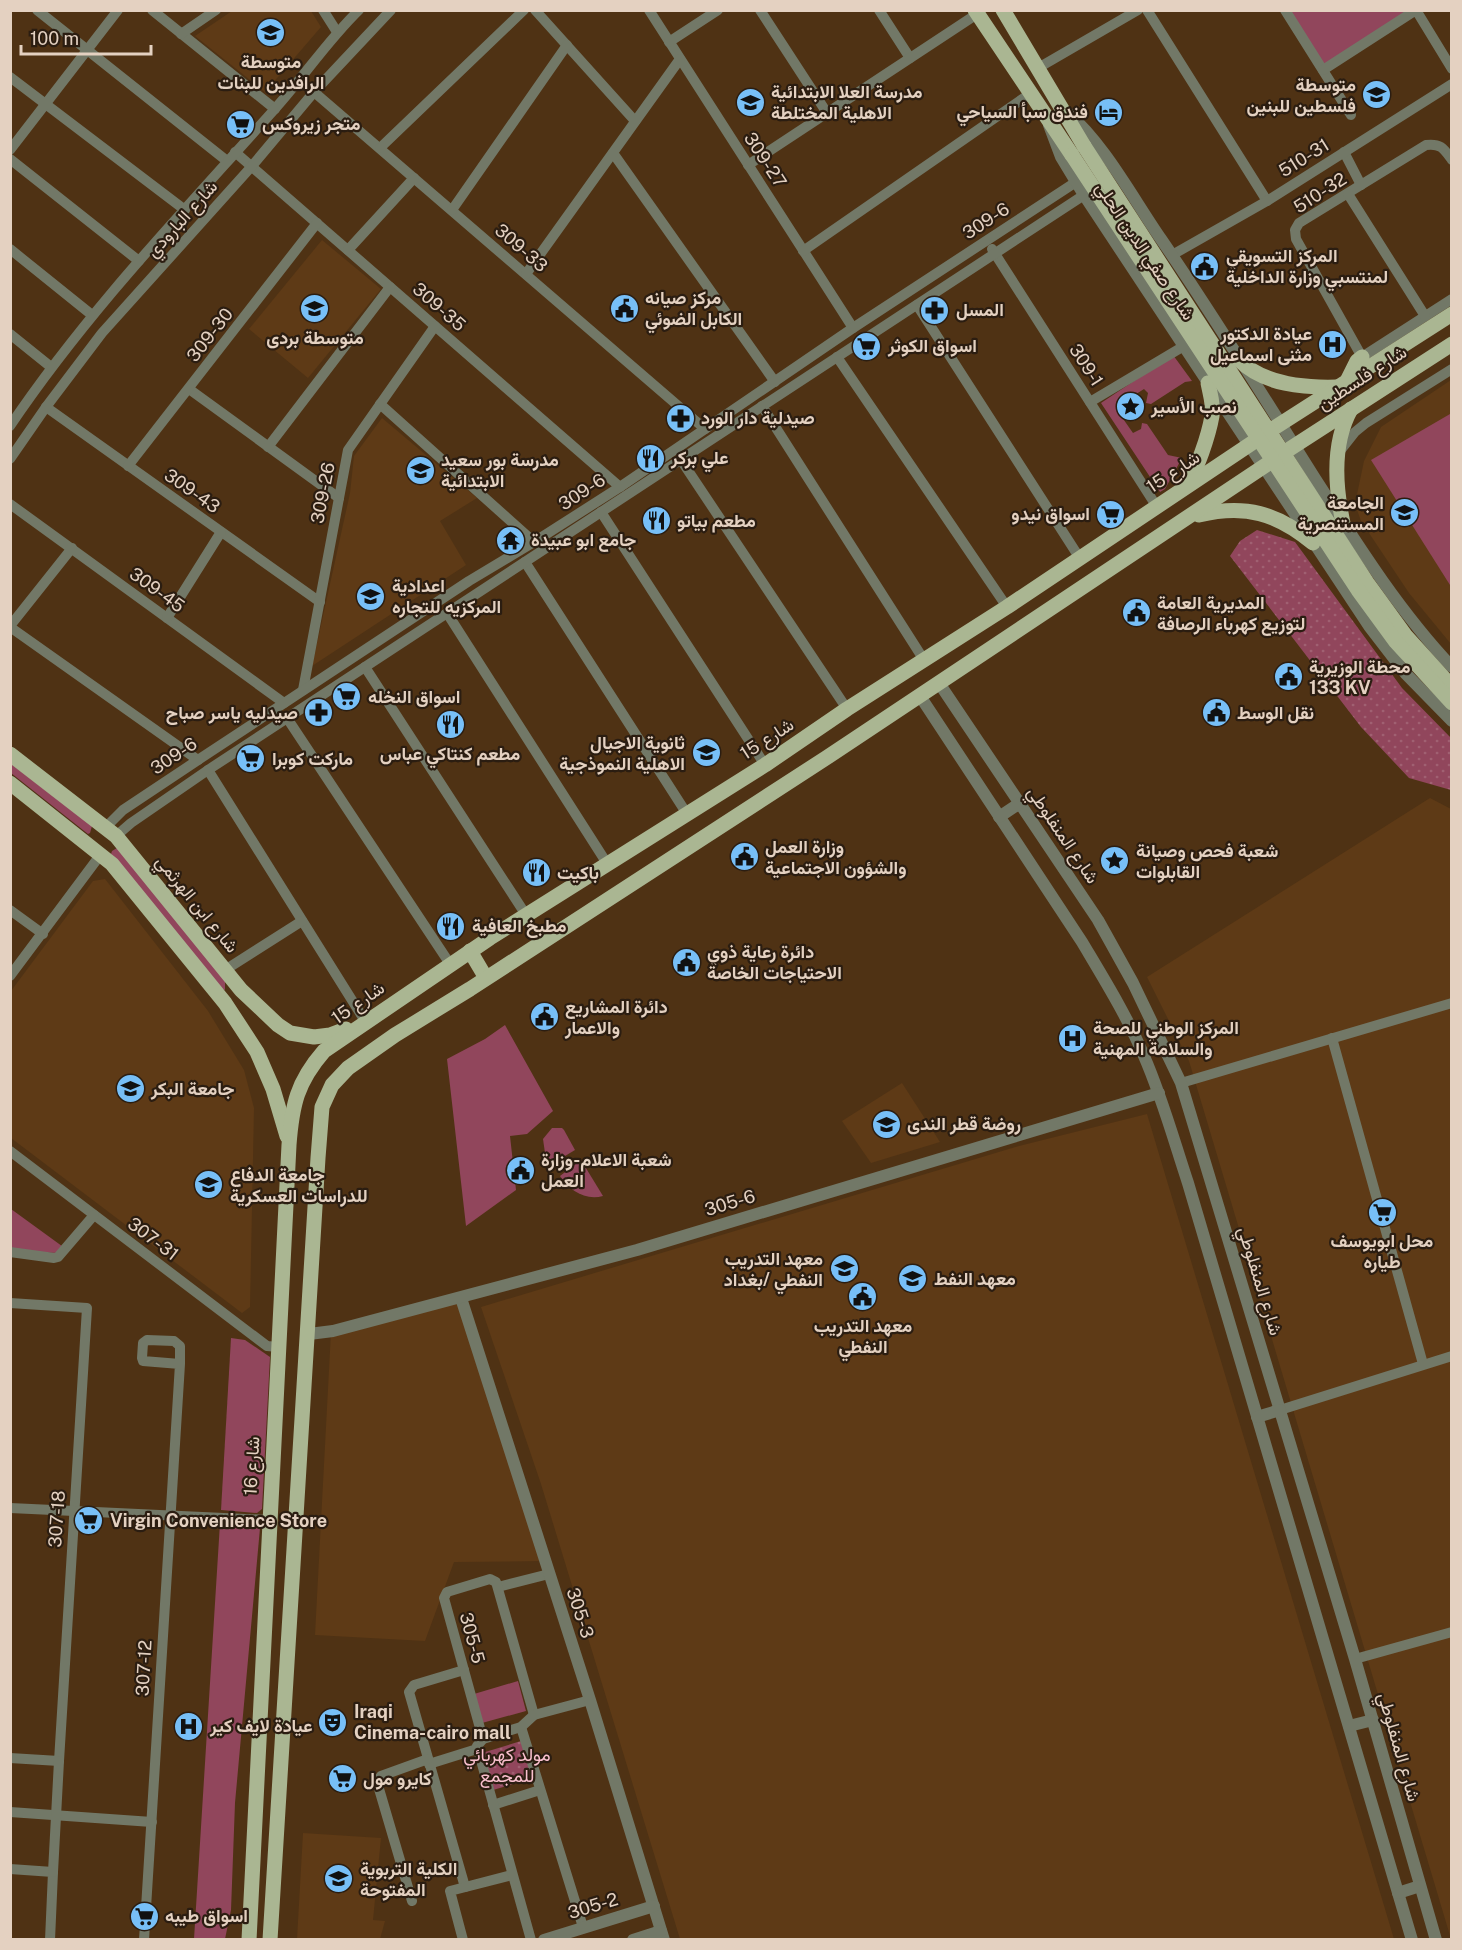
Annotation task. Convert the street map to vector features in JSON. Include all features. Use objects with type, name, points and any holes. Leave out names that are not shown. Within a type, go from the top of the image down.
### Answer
[{"type":"main road","name":"شارع صفي الدين الحلي","points":[[1003,10],[1063,109],[1078,150]]},
{"type":"main road","name":"شارع صفي الدين الحلي","points":[[976,12],[1047,118],[1078,150]]},
{"type":"main road","points":[[1078,150],[1368,585],[1412,643],[1452,687]]},
{"type":"main road","points":[[1078,150],[1358,590],[1396,642],[1452,703]]},
{"type":"main road","name":"شارع فلسطين","points":[[1277,426],[1452,314]]},
{"type":"main road","name":"شارع فلسطين","points":[[1291,448],[1452,344]]},
{"type":"main road","points":[[1239,360],[1253,372],[1270,379],[1309,386],[1343,383],[1362,357]]},
{"type":"main road","points":[[1175,494],[1188,482],[1197,465],[1208,431],[1212,415],[1208,383]]},
{"type":"main road","points":[[1343,523],[1337,484],[1338,453],[1343,422],[1352,407]]},
{"type":"main road","name":"شارع 15","points":[[309,1068],[324,1051],[450,964],[765,765],[1251,443]]},
{"type":"main road","points":[[270,1940],[322,1107],[332,1085],[348,1068],[395,1035],[920,696],[1266,466]]},
{"type":"main road","points":[[1190,517],[1227,510],[1263,514],[1295,528],[1313,543]]},
{"type":"main road","name":"شارع ابن الهرثمي","points":[[10,754],[111,831],[241,990],[279,1025],[290,1033],[302,1036],[330,1035],[365,1021]]},
{"type":"main road","points":[[10,783],[112,864],[225,1003],[257,1052],[273,1089],[289,1145]]},
{"type":"main road","points":[[96,850],[111,831]]},
{"type":"main road","points":[[166,931],[184,918]]},
{"type":"main road","points":[[470,951],[486,978]]},
{"type":"main road","points":[[225,1003],[241,990]]},
{"type":"main road","name":"شارع 16","points":[[252,1870],[289,1145],[292,1112],[309,1068]]},
{"type":"main road","points":[[275,1409],[303,1410]]},
{"type":"main road","points":[[240,1940],[252,1870]]},
{"type":"main road","points":[[249,1940],[252,1870]]},
{"type":"main road","points":[[275,1872],[278,1940]]},
{"type":"street","points":[[37,10],[227,161]]},
{"type":"street","points":[[10,150],[118,10]]},
{"type":"street","points":[[152,10],[275,109]]},
{"type":"street","points":[[181,34],[216,10]]},
{"type":"street","points":[[323,10],[337,32]]},
{"type":"street","name":"شارع البارودي","points":[[11,422],[92,315],[275,109],[337,32],[359,10]]},
{"type":"street","name":"شارع البارودي","points":[[10,459],[102,333],[252,166],[314,92],[391,10]]},
{"type":"street","points":[[380,148],[524,10]]},
{"type":"street","points":[[536,10],[635,121]]},
{"type":"street","name":"309-27","points":[[649,10],[853,328]]},
{"type":"street","points":[[669,42],[718,10]]},
{"type":"street","points":[[760,10],[827,112]]},
{"type":"street","points":[[879,10],[910,58]]},
{"type":"street","points":[[1038,68],[1138,10]]},
{"type":"street","points":[[1147,10],[1267,201]]},
{"type":"street","points":[[1285,10],[1351,115]]},
{"type":"street","points":[[1323,70],[1416,10],[1452,69]]},
{"type":"street","points":[[748,165],[976,12]]},
{"type":"street","points":[[452,210],[567,45]]},
{"type":"street","points":[[526,274],[680,59]]},
{"type":"street","points":[[10,77],[184,210]]},
{"type":"street","name":"510-31","points":[[1172,255],[1267,201],[1452,84]]},
{"type":"street","name":"309-33","points":[[314,92],[705,429]]},
{"type":"street","points":[[803,251],[1031,93]]},
{"type":"street","name":"شارع صفي الدين الحلي","points":[[1063,109],[1093,138],[1172,255],[1239,360],[1291,448],[1396,606],[1452,667]]},
{"type":"street","name":"شارع صفي الدين الحلي","points":[[1047,118],[1053,140],[1084,195],[1208,383],[1251,443],[1313,543],[1406,674],[1452,721]]},
{"type":"street","name":"510-32","points":[[1362,357],[1296,239],[1295,230],[1299,223],[1426,145],[1437,144],[1452,160]]},
{"type":"street","name":"309-35","points":[[235,152],[620,487]]},
{"type":"street","points":[[1344,152],[1361,185]]},
{"type":"street","points":[[613,153],[771,385],[775,398]]},
{"type":"street","points":[[10,159],[139,261]]},
{"type":"street","points":[[348,250],[414,178]]},
{"type":"street","name":"309-6","points":[[111,831],[123,810],[469,581],[620,487],[853,328],[1076,182]]},
{"type":"street","points":[[1348,194],[1425,316]]},
{"type":"street","name":"309-6","points":[[111,831],[131,823],[258,737],[1084,195]]},
{"type":"street","name":"309-30","points":[[128,466],[317,223]]},
{"type":"street","name":"309-1","points":[[987,240],[1157,507]]},
{"type":"street","points":[[10,249],[92,315]]},
{"type":"street","points":[[268,447],[390,286]]},
{"type":"street","points":[[897,299],[905,312]]},
{"type":"street","points":[[1362,357],[1452,299]]},
{"type":"street","points":[[916,305],[1079,557]]},
{"type":"street","name":"309-26","points":[[303,690],[348,450],[435,326]]},
{"type":"street","points":[[10,334],[51,367]]},
{"type":"street","points":[[1090,402],[1184,346]]},
{"type":"street","points":[[837,357],[1006,607]]},
{"type":"street","points":[[1338,453],[1366,423],[1452,369]]},
{"type":"street","points":[[189,389],[339,498]]},
{"type":"street","points":[[380,404],[534,542]]},
{"type":"street","points":[[762,406],[924,660]]},
{"type":"street","name":"309-43","points":[[46,407],[320,602]]},
{"type":"street","points":[[681,460],[847,709]]},
{"type":"street","name":"309-45","points":[[10,504],[284,703]]},
{"type":"street","points":[[602,512],[765,765]]},
{"type":"street","points":[[167,618],[221,532]]},
{"type":"street","points":[[72,548],[10,627],[198,760]]},
{"type":"street","points":[[525,562],[687,814]]},
{"type":"street","points":[[469,581],[477,594]]},
{"type":"street","points":[[447,613],[608,865]]},
{"type":"street","points":[[365,667],[526,915]]},
{"type":"street","name":"شارع المنفلوطي","points":[[939,683],[1098,920],[1127,971],[1181,1083],[1355,1659],[1436,1940]]},
{"type":"street","points":[[920,696],[1107,983],[1144,1055],[1159,1093],[1188,1183],[1412,1940]]},
{"type":"street","points":[[287,718],[450,964]]},
{"type":"street","points":[[249,726],[258,737]]},
{"type":"street","points":[[208,770],[365,1021]]},
{"type":"street","points":[[999,817],[1020,803]]},
{"type":"street","points":[[10,976],[43,934],[96,850]]},
{"type":"street","points":[[10,910],[43,934]]},
{"type":"street","points":[[225,970],[302,921]]},
{"type":"street","points":[[1107,983],[1119,981],[1127,971]]},
{"type":"street","points":[[1117,1002],[1125,992],[1138,993]]},
{"type":"street","points":[[1181,1083],[1452,1003]]},
{"type":"street","points":[[1332,1038],[1423,1364]]},
{"type":"street","name":"305-6","points":[[309,1334],[335,1331],[664,1242],[1159,1093]]},
{"type":"street","name":"307-31","points":[[10,1151],[267,1346],[278,1347]]},
{"type":"street","points":[[1188,1183],[1209,1177]]},
{"type":"street","points":[[10,1252],[58,1257],[94,1215]]},
{"type":"street","name":"305-3","points":[[461,1298],[663,1935]]},
{"type":"street","name":"307-18","points":[[10,1303],[87,1308],[50,1940]]},
{"type":"street","points":[[1257,1417],[1452,1356]]},
{"type":"street","name":"307-12","points":[[144,1940],[180,1364]]},
{"type":"street","points":[[10,1508],[269,1520]]},
{"type":"street","points":[[534,1715],[498,1587],[549,1574]]},
{"type":"street","name":"305-5","points":[[498,1587],[496,1582],[490,1579],[447,1592],[444,1598],[464,1670],[493,1805],[531,1940]]},
{"type":"street","points":[[1355,1659],[1452,1632]]},
{"type":"street","points":[[464,1670],[414,1685],[409,1694],[465,1887]]},
{"type":"street","points":[[412,1900],[377,1782],[381,1776],[479,1744],[520,1727],[534,1715],[590,1700]]},
{"type":"street","points":[[1348,1726],[1373,1720]]},
{"type":"street","points":[[520,1727],[583,1928]]},
{"type":"street","points":[[10,1758],[59,1761]]},
{"type":"street","points":[[493,1805],[540,1790]]},
{"type":"street","points":[[10,1812],[152,1822]]},
{"type":"street","points":[[10,1869],[53,1872]]},
{"type":"street","points":[[464,1940],[450,1891],[512,1875]]},
{"type":"street","points":[[1398,1893],[1420,1887]]},
{"type":"street","name":"305-2","points":[[543,1940],[654,1906]]},
{"type":"street","points":[[633,1940],[663,1935]]},
{"type":"shaded area","points":[[232,11],[311,11],[321,27],[265,92],[195,36]]},
{"type":"shaded area","name":"متوسطة بردى","points":[[322,240],[381,289],[308,378],[249,329]]},
{"type":"shaded area","name":"الجامعة المستنصرية","points":[[1451,380],[1451,644],[1409,593],[1361,521],[1355,504],[1364,461],[1381,427]]},
{"type":"shaded area","points":[[382,418],[477,498],[440,521],[466,565],[312,666],[350,493],[354,456]]},
{"type":"shaded area","points":[[1430,798],[1451,809],[1451,1939],[1189,1061],[1147,977]]},
{"type":"shaded area","name":"جامعة البكر","points":[[105,879],[208,1011],[244,1070],[254,1108],[250,1307],[242,1313],[11,1138],[11,991],[93,881]]},
{"type":"shaded area","name":"روضة قطر الندى","points":[[902,1083],[940,1142],[871,1163],[842,1121]]},
{"type":"shaded area","points":[[1147,1114],[1394,1939],[680,1939],[541,1484],[481,1307],[1019,1146]]},
{"type":"shaded area","points":[[461,1298],[544,1561],[454,1562],[425,1641],[315,1635],[331,1332]]},
{"type":"shaded area","name":"الكلية التربوية المفتوحة","points":[[303,1833],[381,1838],[373,1920],[385,1921],[380,1939],[297,1939]]},
{"type":"green space","points":[[1415,10],[1323,70],[1285,11]]},
{"type":"green space","points":[[1173,355],[1192,381],[1185,382],[1151,404],[1146,403],[1148,393],[1144,389],[1122,403],[1119,413],[1133,433],[1141,429],[1142,423],[1147,424],[1168,455],[1182,458],[1165,489],[1160,492],[1101,403]]},
{"type":"green space","points":[[1450,414],[1452,417],[1450,585],[1371,460]]},
{"type":"green space","points":[[1257,530],[1295,542],[1402,688],[1451,738],[1451,790],[1409,778],[1361,727],[1230,556],[1240,541]]},
{"type":"green space","points":[[10,763],[92,826],[90,833],[88,834],[11,773]]},
{"type":"green space","points":[[117,848],[225,979],[225,990],[111,854]]},
{"type":"green space","points":[[505,1025],[553,1111],[527,1134],[510,1136],[516,1190],[466,1226],[447,1059],[485,1039]]},
{"type":"green space","points":[[552,1128],[562,1128],[575,1150],[550,1165],[543,1139]]},
{"type":"green space","points":[[581,1160],[603,1196],[584,1196],[568,1186],[560,1176]]},
{"type":"green space","points":[[11,1209],[66,1249],[62,1253],[11,1252]]},
{"type":"green space","points":[[231,1338],[245,1340],[270,1357],[262,1509],[257,1513],[221,1510]]},
{"type":"green space","points":[[220,1523],[257,1525],[260,1528],[235,1803],[231,1910],[225,1939],[194,1939]]},
{"type":"green space","points":[[518,1681],[526,1711],[482,1723],[474,1694]]},
{"type":"green space","name":"مولد كهربائي للمجمع","points":[[521,1741],[533,1778],[493,1790],[482,1753]]},
{"type":"place","name":"متوسطة الرافدين للبنات","points":[[271,33]]},
{"type":"place","name":"متوسطة فلسطين للبنين","points":[[1377,95]]},
{"type":"place","name":"مدرسة العلا الابتدائية الاهلية المختلطة","points":[[750,102]]},
{"type":"place","name":"فندق سبأ السياحي","points":[[1109,112]]},
{"type":"place","name":"متجر زيروكس","points":[[241,124]]},
{"type":"place","name":"المركز التسويقي لمنتسبي وزارة الداخلية","points":[[1205,266]]},
{"type":"place","name":"مركز صيانه الكابل الضوئي","points":[[624,308]]},
{"type":"place","name":"متوسطة بردى","points":[[315,309]]},
{"type":"place","name":"المسل","points":[[935,310]]},
{"type":"place","name":"عيادة الدكتور مثنى اسماعيل","points":[[1333,344]]},
{"type":"place","name":"اسواق الكوثر","points":[[867,346]]},
{"type":"place","name":"نصب الأسير","points":[[1130,407]]},
{"type":"place","name":"صيدلية دار الورد","points":[[680,418]]},
{"type":"place","name":"علي بركر","points":[[650,458]]},
{"type":"place","name":"مدرسة بور سعيد الابتدائية","points":[[420,470]]},
{"type":"place","name":"الجامعة المستنصرية","points":[[1405,513]]},
{"type":"place","name":"اسواق نيدو","points":[[1111,514]]},
{"type":"place","name":"مطعم بياتو","points":[[656,521]]},
{"type":"place","name":"جامع ابو عبيدة","points":[[510,540]]},
{"type":"place","name":"اعدادية المركزيه للتجاره","points":[[371,596]]},
{"type":"place","name":"المديرية العامة لتوزيع كهرباء الرصافة","points":[[1136,613]]},
{"type":"place","name":"محطة الوزيرية 133 KV","points":[[1288,677]]},
{"type":"place","name":"اسواق النخله","points":[[347,697]]},
{"type":"place","name":"صيدليه ياسر صباح","points":[[319,713]]},
{"type":"place","name":"نقل الوسط","points":[[1216,713]]},
{"type":"place","name":"مطعم كنتاكي عباس","points":[[450,725]]},
{"type":"place","name":"ثانوية الاجيال الاهلية النموذجية","points":[[706,753]]},
{"type":"place","name":"ماركت كوبرا","points":[[251,759]]},
{"type":"place","name":"وزارة العمل والشؤون الاجتماعية","points":[[744,857]]},
{"type":"place","name":"شعبة فحص وصيانة القابلوات","points":[[1115,861]]},
{"type":"place","name":"باكيت","points":[[536,873]]},
{"type":"place","name":"مطبخ العافية","points":[[451,926]]},
{"type":"place","name":"دائرة رعاية ذوي الاحتياجات الخاصة","points":[[686,962]]},
{"type":"place","name":"دائرة المشاريع والاعمار","points":[[544,1017]]},
{"type":"place","name":"المركز الوطني للصحة والسلامة المهنية","points":[[1072,1038]]},
{"type":"place","name":"جامعة البكر","points":[[130,1089]]},
{"type":"place","name":"روضة قطر الندى","points":[[886,1124]]},
{"type":"place","name":"شعبة الاعلام-وزارة العمل","points":[[520,1170]]},
{"type":"place","name":"جامعة الدفاع للدراسات العسكرية","points":[[209,1185]]},
{"type":"place","name":"محل ابويوسف طياره","points":[[1382,1212]]},
{"type":"place","name":"معهد التدريب النفطي /بغداد","points":[[844,1269]]},
{"type":"place","name":"معهد النفط","points":[[913,1279]]},
{"type":"place","name":"معهد التدريب النفطي","points":[[863,1297]]},
{"type":"place","name":"Virgin Convenience Store","points":[[89,1521]]},
{"type":"place","name":"Iraqi Cinema-cairo mall","points":[[333,1722]]},
{"type":"place","name":"عيادة لايف كير","points":[[189,1726]]},
{"type":"place","name":"كايرو مول","points":[[342,1779]]},
{"type":"place","name":"الكلية التربوية المفتوحة","points":[[339,1879]]},
{"type":"place","name":"اسواق طيبه","points":[[144,1916]]}]
